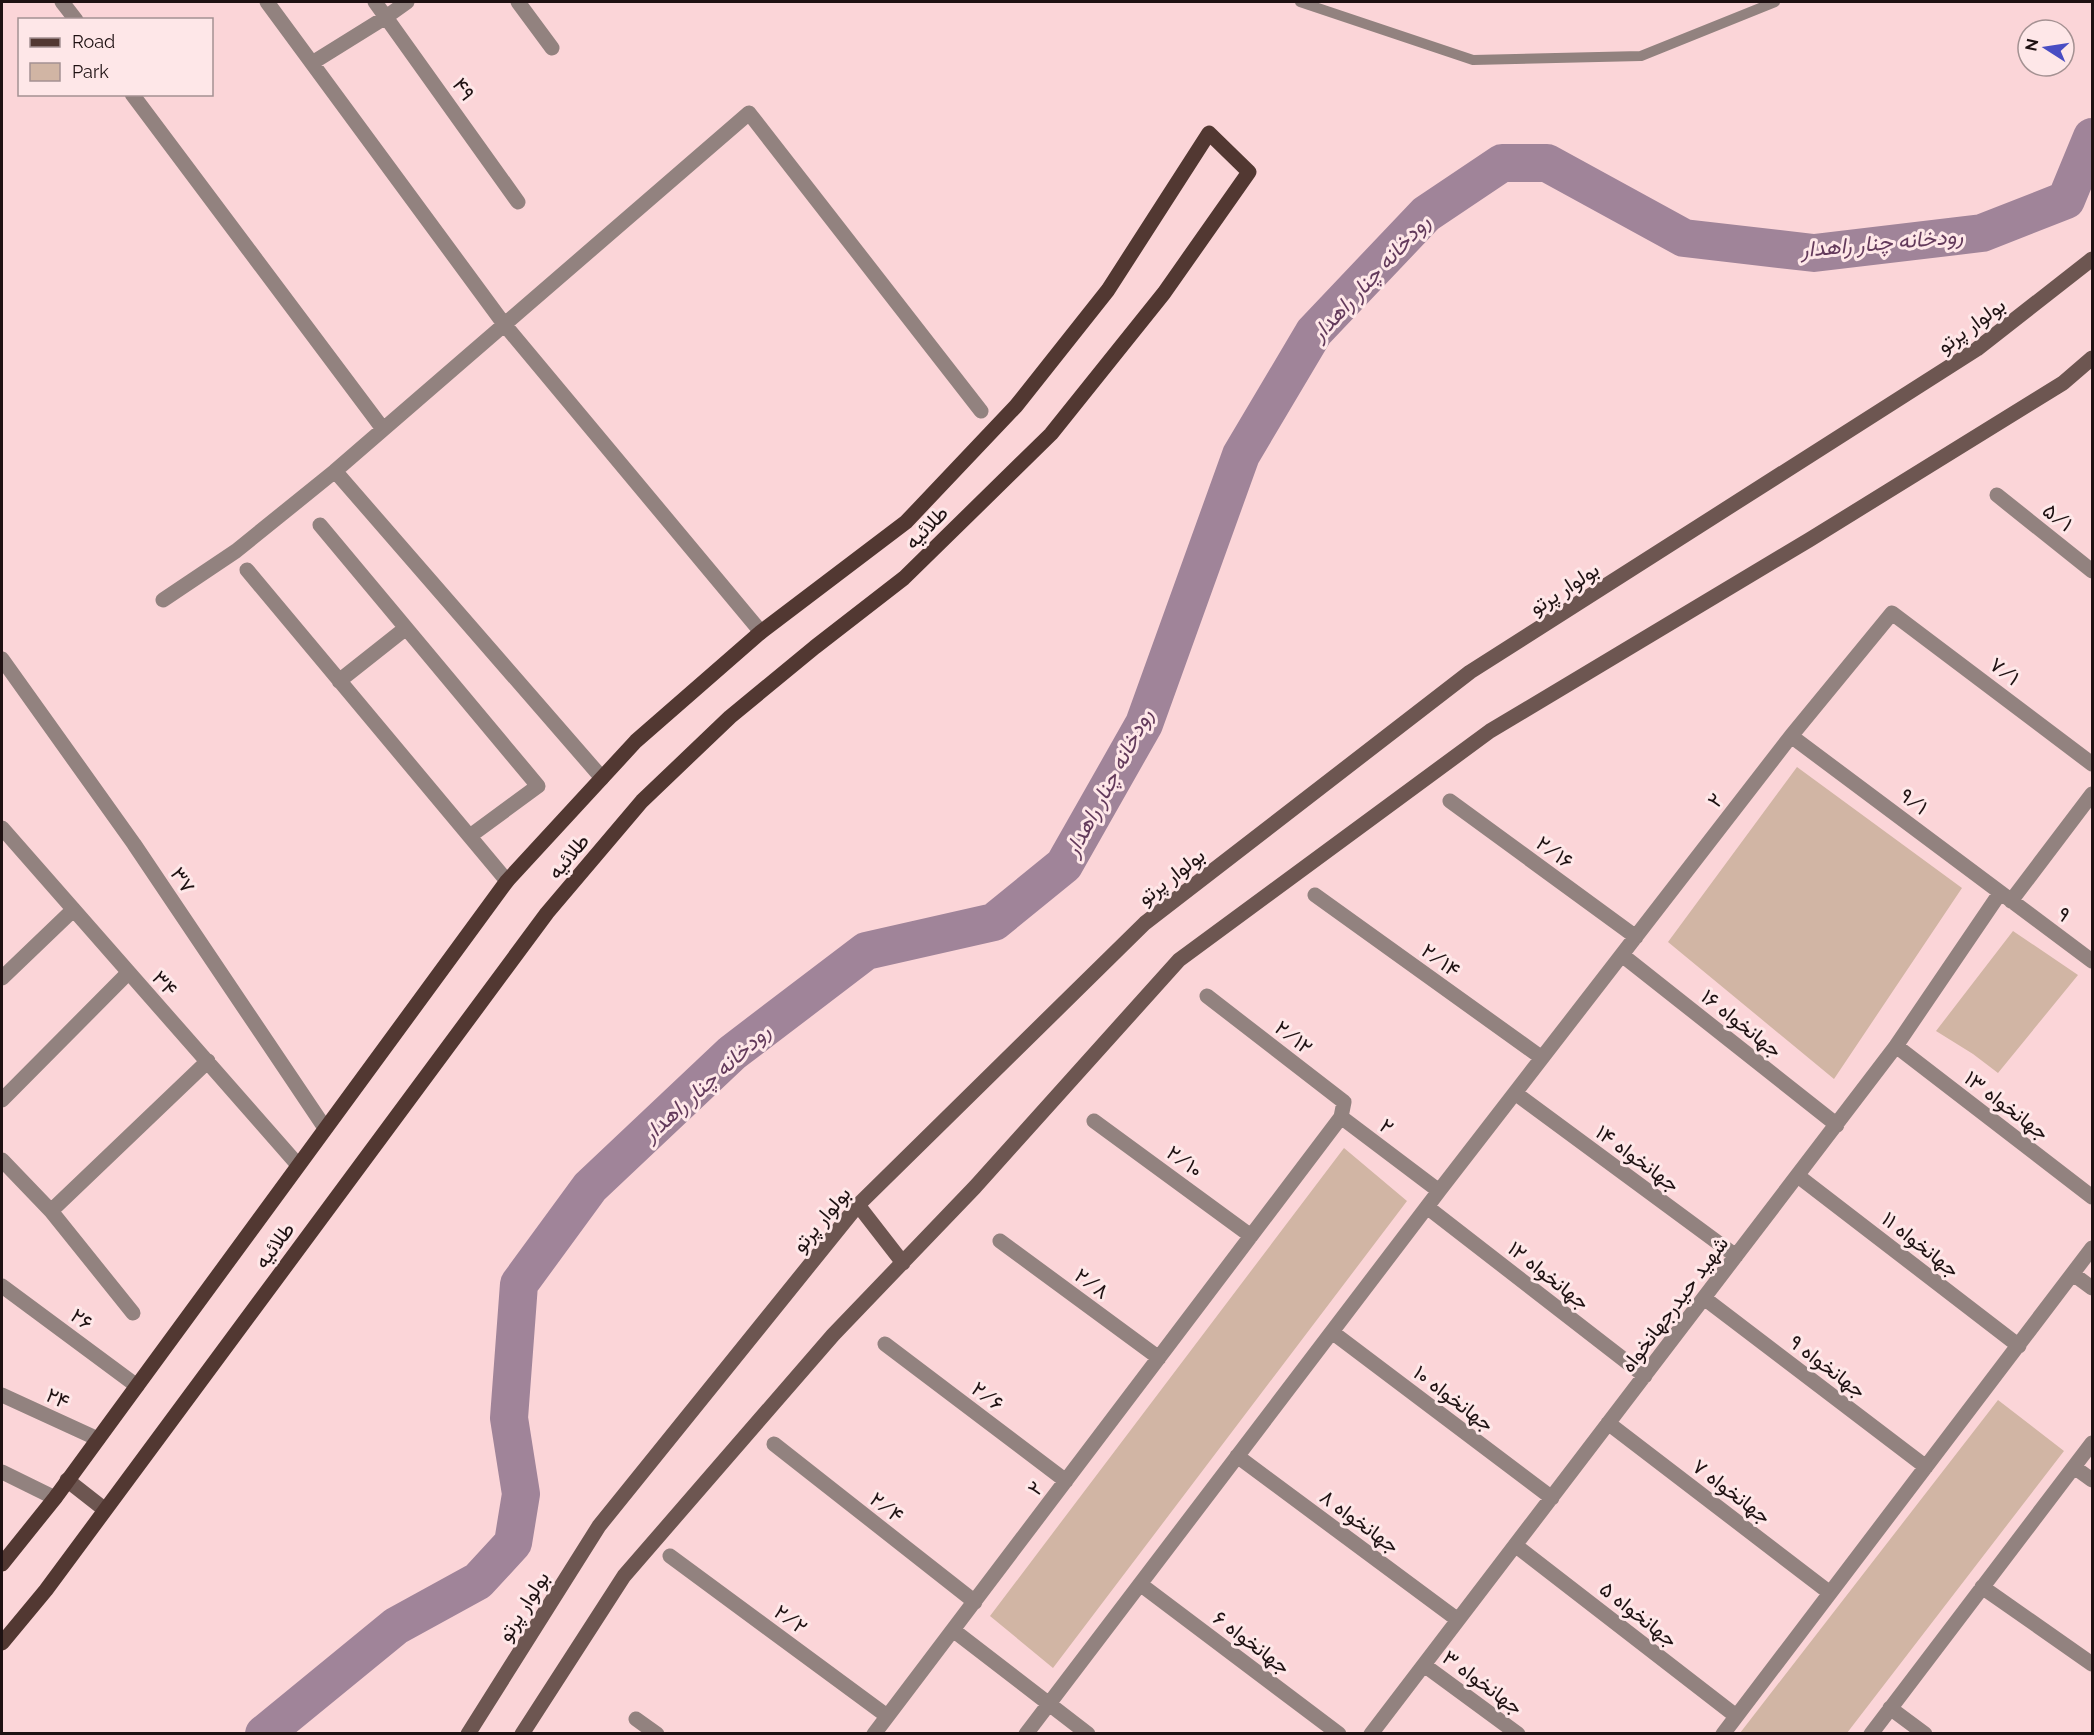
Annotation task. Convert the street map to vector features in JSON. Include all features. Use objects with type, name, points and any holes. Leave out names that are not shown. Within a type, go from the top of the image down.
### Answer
[{"type":"main road","name":"طلائیه","points":[[2,1564],[55,1498],[507,881],[636,741],[761,632],[906,522],[1016,406],[1108,290],[1209,133],[1249,172],[1164,293],[1051,434],[904,578],[730,717],[642,801],[547,913],[46,1590],[2,1643]]},
{"type":"main road","name":"بولوار پرتو","points":[[468,1734],[599,1526],[858,1205],[1145,923],[1470,672],[1977,349],[2092,259]]},
{"type":"main road","points":[[522,1734],[624,1576],[833,1335],[975,1187],[1179,960],[1490,731],[1809,540],[2063,383],[2092,358]]},
{"type":"main road","points":[[858,1205],[903,1263]]},
{"type":"main road","points":[[67,1480],[104,1509]]},
{"type":"street","points":[[62,2],[74,18]]},
{"type":"street","points":[[267,2],[504,324],[761,632]]},
{"type":"street","name":"۴۹","points":[[375,2],[518,202]]},
{"type":"street","points":[[312,63],[387,17],[407,2]]},
{"type":"street","points":[[518,2],[552,48]]},
{"type":"street","points":[[133,96],[383,429]]},
{"type":"street","points":[[163,600],[236,551],[335,471],[748,113],[981,411]]},
{"type":"street","points":[[335,471],[602,778]]},
{"type":"street","name":"۵/۱","points":[[1997,495],[2092,571]]},
{"type":"street","points":[[320,525],[538,786],[470,836]]},
{"type":"street","points":[[247,570],[507,881]]},
{"type":"street","name":"۲","points":[[874,1734],[1341,1118],[1439,1191],[1791,736],[1892,613]]},
{"type":"street","name":"۷/۱","points":[[1892,613],[2092,764]]},
{"type":"street","points":[[339,681],[406,628]]},
{"type":"street","name":"۳۷","points":[[2,659],[134,844],[325,1128]]},
{"type":"street","name":"۹/۱","points":[[1791,736],[2006,897]]},
{"type":"street","name":"شهید حیدرجهانخواه","points":[[1371,1734],[1837,1125],[2006,897],[2092,794]]},
{"type":"street","name":"۲/۱۶","points":[[1450,801],[1636,937]]},
{"type":"street","name":"۳۴","points":[[2,828],[298,1165]]},
{"type":"street","name":"۲/۱۴","points":[[1316,895],[1542,1058]]},
{"type":"street","name":"۹","points":[[2006,897],[2092,960]]},
{"type":"street","points":[[2,978],[73,910]]},
{"type":"street","name":"جهانخواه ۱۶","points":[[1622,955],[1837,1125]]},
{"type":"street","points":[[2,1100],[128,973]]},
{"type":"street","name":"۲/۱۲","points":[[1207,996],[1344,1102],[1341,1118]]},
{"type":"street","name":"جهانخواه ۱۳","points":[[1896,1046],[2092,1197]]},
{"type":"street","points":[[51,1211],[207,1061]]},
{"type":"street","name":"جهانخواه ۱۴","points":[[1515,1093],[1736,1256]]},
{"type":"street","name":"۲/۱۰","points":[[1094,1121],[1251,1236]]},
{"type":"street","points":[[2,1160],[51,1211],[133,1313]]},
{"type":"street","name":"جهانخواه ۱۱","points":[[1798,1176],[2019,1346]]},
{"type":"street","points":[[1026,1734],[1439,1191]]},
{"type":"street","name":"جهانخواه ۱۲","points":[[1427,1207],[1645,1376]]},
{"type":"street","name":"۲/۸","points":[[1000,1241],[1159,1358]]},
{"type":"street","points":[[1723,1734],[2092,1248]]},
{"type":"street","points":[[2073,1274],[2092,1288]]},
{"type":"street","name":"۲۶","points":[[2,1286],[137,1386]]},
{"type":"street","name":"جهانخواه ۹","points":[[1704,1298],[1926,1467]]},
{"type":"street","name":"جهانخواه ۱۰","points":[[1332,1332],[1552,1498]]},
{"type":"street","name":"۲/۶","points":[[885,1344],[1066,1481]]},
{"type":"street","name":"۲۴","points":[[2,1395],[98,1439]]},
{"type":"street","name":"جهانخواه ۷","points":[[1608,1424],[1830,1593]]},
{"type":"street","points":[[1871,1734],[2092,1443]]},
{"type":"street","name":"۲/۴","points":[[774,1444],[975,1602]]},
{"type":"street","name":"جهانخواه ۸","points":[[1237,1456],[1458,1620]]},
{"type":"street","points":[[2074,1467],[2092,1480]]},
{"type":"street","points":[[2,1472],[55,1498]]},
{"type":"street","name":"جهانخواه ۵","points":[[1515,1545],[1736,1716]]},
{"type":"street","name":"۲/۲","points":[[670,1556],[888,1716]]},
{"type":"street","name":"جهانخواه ۶","points":[[1140,1584],[1339,1734]]},
{"type":"street","points":[[1982,1587],[2092,1664]]},
{"type":"street","points":[[954,1630],[1088,1734]]},
{"type":"street","name":"جهانخواه ۳","points":[[1424,1665],[1518,1734]]},
{"type":"street","points":[[1890,1708],[1925,1734]]},
{"type":"street","points":[[636,1719],[657,1734]]},
{"type":"lane","points":[[1300,2],[1473,60],[1641,56],[1775,2]]},
{"type":"green space","points":[[1797,767],[1962,888],[1834,1079],[1668,942]]},
{"type":"green space","points":[[2013,931],[2078,975],[1998,1073],[1936,1031]]},
{"type":"green space","points":[[1344,1148],[1407,1201],[1053,1668],[990,1616]]},
{"type":"green space","points":[[1998,1400],[2064,1451],[1847,1733],[1740,1733]]},
{"type":"waterway","name":"رودخانه چنار راهدار","points":[[264,1734],[396,1626],[478,1581],[513,1543],[521,1494],[509,1418],[519,1284],[590,1187],[732,1053],[866,951],[994,922],[1064,865],[1144,724],[1241,455],[1314,332],[1426,214],[1502,163],[1547,163],[1684,238],[1814,253],[1982,233],[2066,200],[2092,137]]}]
